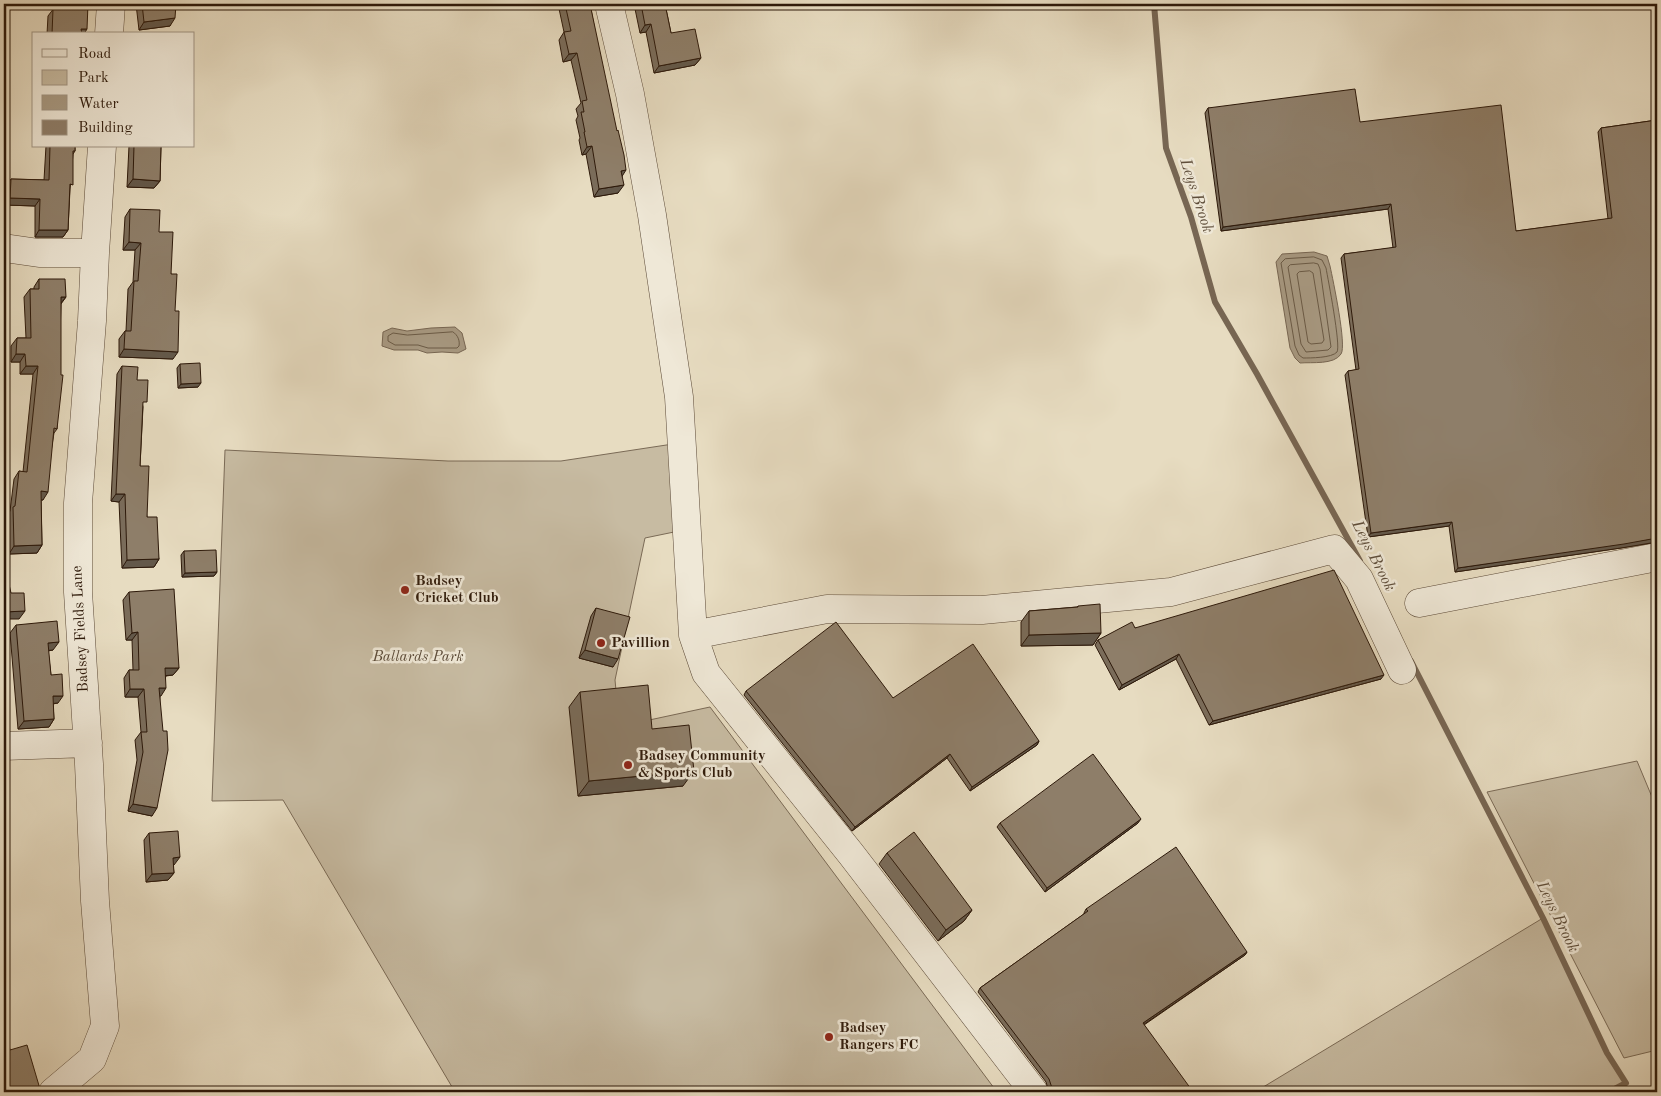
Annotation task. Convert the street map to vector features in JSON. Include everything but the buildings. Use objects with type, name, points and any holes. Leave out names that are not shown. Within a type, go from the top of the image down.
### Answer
[{"type":"street","points":[[109,32],[111,4]]},
{"type":"street","points":[[609,4],[631,103],[652,215],[680,397],[693,635],[706,672],[857,862],[1034,1092]]},
{"type":"street","name":"Badsey Fields Lane","points":[[53,1092],[92,1059],[105,1026],[95,901],[88,743],[78,592],[78,503],[92,321],[102,148]]},
{"type":"street","points":[[4,248],[39,253],[95,253]]},
{"type":"street","points":[[693,635],[827,609],[982,610],[1171,592],[1334,549],[1360,579],[1402,670]]},
{"type":"street","points":[[1419,602],[1657,556]]},
{"type":"street","points":[[4,746],[88,743]]},
{"type":"green space","name":"Ballards Park","points":[[673,444],[674,532],[645,538],[615,680],[617,701],[640,722],[710,707],[997,1092],[455,1092],[283,800],[212,801],[225,450],[448,461],[561,461]]},
{"type":"green space","points":[[1637,761],[1657,809],[1657,1050],[1624,1058],[1487,792]]},
{"type":"green space","points":[[1543,918],[1607,1052],[1626,1083],[1609,1092],[1255,1092]]},
{"type":"water","points":[[1314,252],[1327,256],[1330,266],[1339,312],[1342,348],[1338,358],[1333,360],[1300,363],[1290,348],[1276,262],[1282,254]]},
{"type":"water","points":[[455,327],[462,333],[466,349],[458,353],[394,350],[382,346],[383,332],[392,328],[407,331]]},
{"type":"waterway","name":"Leys Brook","points":[[1154,4],[1166,148],[1191,217],[1215,302],[1360,561]]},
{"type":"waterway","name":"Leys Brook","points":[[1411,661],[1543,918],[1607,1053],[1626,1083],[1609,1092]]},
{"type":"place","name":"Badsey Cricket Club","points":[[405,590]]},
{"type":"place","name":"Pavillion","points":[[601,643]]},
{"type":"place","name":"Badsey Community & Sports Club","points":[[628,765]]},
{"type":"place","name":"Badsey Rangers FC","points":[[829,1037]]}]
